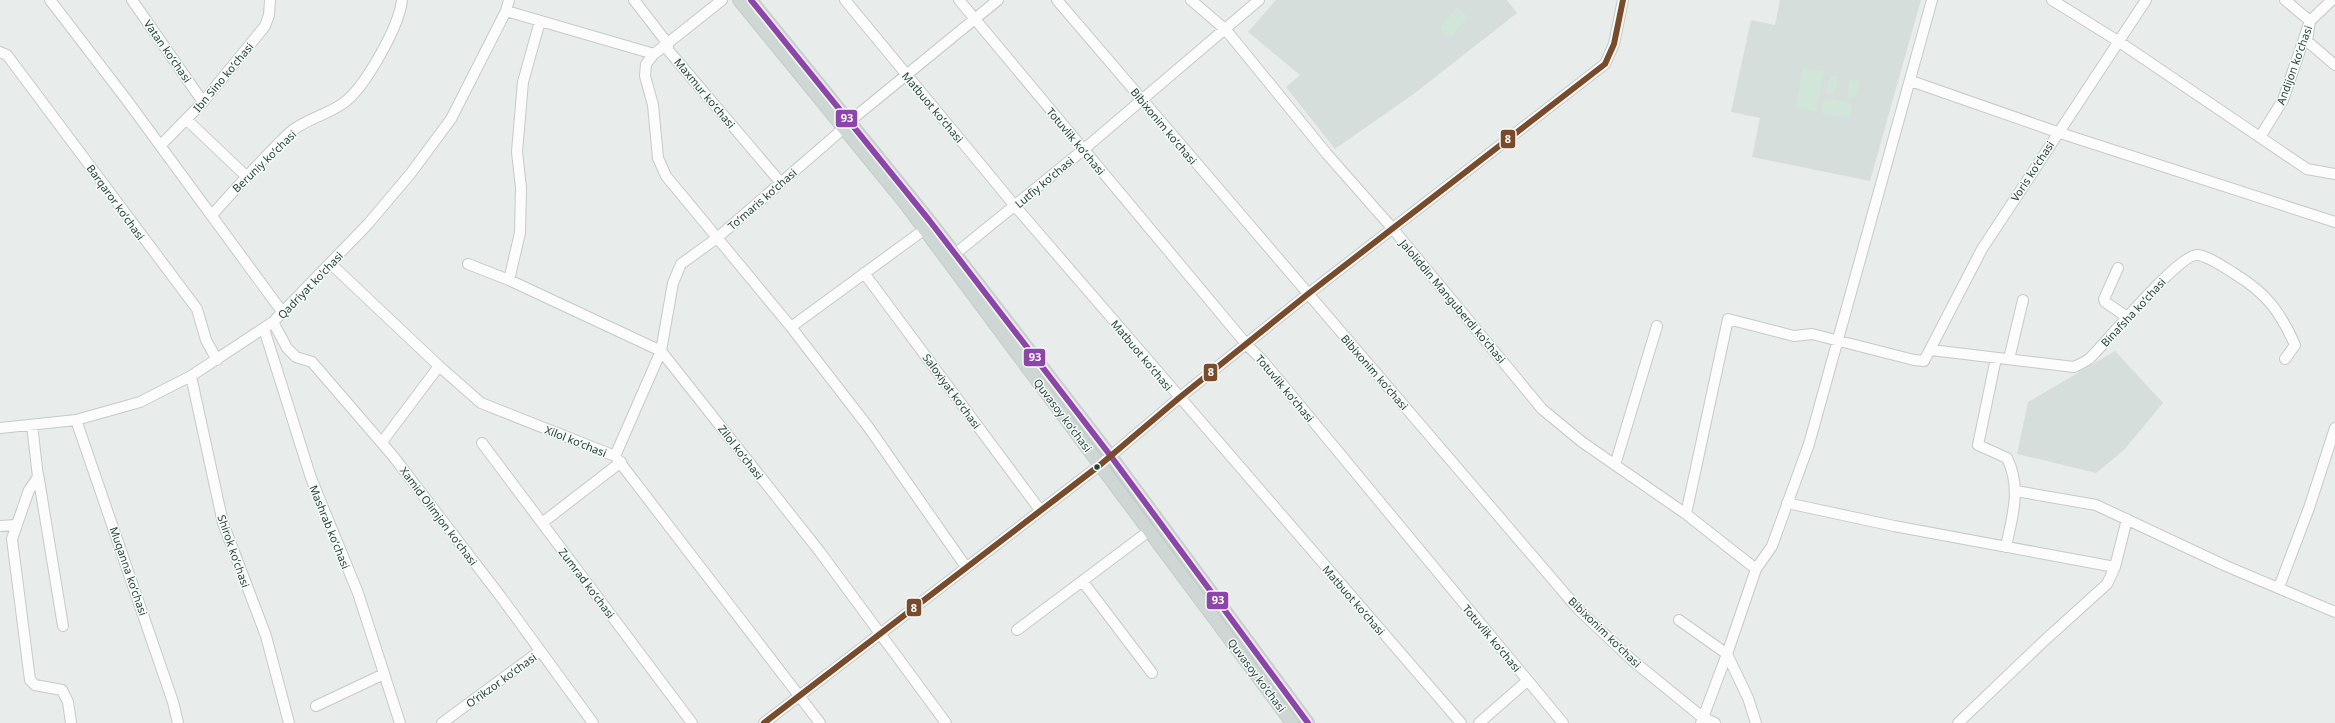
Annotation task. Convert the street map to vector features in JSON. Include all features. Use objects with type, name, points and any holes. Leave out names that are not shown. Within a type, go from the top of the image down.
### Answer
[{"type":"main road","name":"Quvasoy koʻchasi","points":[[739,0],[847,124],[955,254],[1110,455],[1308,723]]},
{"type":"main road","name":"Quvasoy koʻchasi","points":[[751,0],[847,124],[1292,723]]},
{"type":"street","points":[[50,0],[161,145],[283,313]]},
{"type":"street","name":"Vatan koʻchasi","points":[[132,0],[203,102]]},
{"type":"street","name":"Ibn Sino koʻchasi","points":[[161,145],[203,102],[266,26],[269,16],[270,0]]},
{"type":"street","name":"Beruniy koʻchasi","points":[[212,215],[246,176],[291,132],[338,106],[351,95],[386,45],[397,22],[402,0]]},
{"type":"street","name":"Qadriyat ko'chasi","points":[[0,428],[32,426],[76,420],[140,402],[191,376],[273,322],[331,264],[410,173],[451,119],[506,11],[509,0]]},
{"type":"street","name":"Maxmur koʻchasi","points":[[634,0],[668,44],[668,50],[782,183]]},
{"type":"street","points":[[722,0],[654,54],[646,64],[645,76],[653,105],[658,158],[666,176],[791,327],[869,428],[966,567]]},
{"type":"street","name":"Matbuot koʻchasi","points":[[845,0],[1015,206],[1179,398],[1461,723]]},
{"type":"street","name":"Totuvlik koʻchasi","points":[[959,0],[1247,345],[1268,367],[1563,723]]},
{"type":"street","name":"Toʻmaris koʻchasi","points":[[618,459],[661,351],[673,283],[680,264],[717,238],[782,183],[847,124],[998,0]]},
{"type":"street","name":"Bibixonim koʻchasi","points":[[1057,0],[1578,609],[1632,660],[1702,720],[1714,723]]},
{"type":"street","name":"Jaloliddin Manguberdi ko'chasi","points":[[1191,0],[1226,30],[1327,154],[1393,229],[1542,409],[1582,442],[1686,514],[1756,569]]},
{"type":"street","name":"Lutfiy koʻchasi","points":[[955,254],[1083,150],[1141,99],[1226,30],[1259,0]]},
{"type":"street","points":[[764,723],[1100,465],[1179,398],[1247,345],[1308,294],[1605,64],[1614,44],[1623,0]]},
{"type":"street","points":[[1702,720],[1727,654],[1756,569],[1772,546],[1809,444],[1911,81],[1932,0]]},
{"type":"street","points":[[2052,0],[2118,41],[2307,169],[2335,174]]},
{"type":"street","name":"Voris koʻchasi","points":[[1931,350],[1982,249],[2057,132],[2146,0]]},
{"type":"street","name":"Andijon koʻchasi","points":[[2260,137],[2283,100],[2310,21],[2284,0]]},
{"type":"street","points":[[2332,0],[2310,21],[2308,41],[2335,65]]},
{"type":"street","points":[[506,11],[654,54]]},
{"type":"street","points":[[509,280],[520,233],[521,188],[517,152],[523,82],[540,21]]},
{"type":"street","name":"Barqaror koʻchasi","points":[[0,52],[7,55],[197,309],[206,340],[217,360]]},
{"type":"street","points":[[1911,81],[2057,132],[2335,222]]},
{"type":"street","points":[[187,120],[246,176]]},
{"type":"street","points":[[791,327],[922,226]]},
{"type":"street","name":"Binafsha koʻchasi","points":[[1931,350],[2074,367],[2091,358],[2127,317],[2169,274],[2189,256],[2196,255],[2228,270],[2255,286],[2275,307],[2295,344],[2285,359]]},
{"type":"street","name":"Xilol koʻchasi","points":[[331,264],[438,366],[482,403],[618,459]]},
{"type":"street","name":"Zilol koʻchasi","points":[[468,264],[509,280],[661,351],[820,552],[946,723]]},
{"type":"street","points":[[2118,268],[2104,299],[2105,302],[2127,317]]},
{"type":"street","name":"Saloxiyat koʻchasi","points":[[864,272],[1040,510]]},
{"type":"street","points":[[2009,359],[2022,300]]},
{"type":"street","points":[[1686,514],[1728,319],[1794,336],[1812,334],[1838,342],[1922,362],[1927,359],[1931,350]]},
{"type":"street","name":"Xamid Olimjon koʻchasi","points":[[273,322],[287,348],[296,357],[312,362],[382,442],[501,598],[593,723]]},
{"type":"street","points":[[1615,465],[1657,326]]},
{"type":"street","name":"Mashrab koʻchasi","points":[[264,329],[311,478],[358,593],[400,723]]},
{"type":"street","points":[[1996,358],[1978,445],[2007,458],[2016,491],[2006,547]]},
{"type":"street","points":[[382,442],[438,366]]},
{"type":"street","name":"Shirok koʻchasi","points":[[191,376],[223,523],[266,636],[289,723]]},
{"type":"street","name":"Muqanna koʻchasi","points":[[76,420],[171,695],[178,723]]},
{"type":"street","points":[[32,426],[38,474],[63,626]]},
{"type":"street","points":[[2279,587],[2309,508],[2335,428]]},
{"type":"street","name":"Zumrad koʻchasi","points":[[482,443],[692,723]]},
{"type":"street","points":[[542,523],[618,459],[820,723]]},
{"type":"street","points":[[38,474],[38,477],[29,490],[12,539],[30,680],[35,685],[62,690],[68,702],[71,723]]},
{"type":"street","points":[[2016,491],[2096,505],[2226,566],[2279,587],[2335,612]]},
{"type":"street","points":[[1788,503],[1887,525],[2114,567]]},
{"type":"street","points":[[1958,723],[2045,640],[2107,584],[2114,567],[2127,519]]},
{"type":"street","points":[[0,526],[16,524]]},
{"type":"street","points":[[1017,630],[1150,531]]},
{"type":"street","points":[[1083,582],[1152,674]]},
{"type":"street","points":[[1679,620],[1727,654],[1748,698],[1756,723]]},
{"type":"street","name":"Oʻrikzor koʻchasi","points":[[442,723],[540,651]]},
{"type":"street","points":[[316,706],[384,674]]},
{"type":"street","points":[[1479,723],[1527,681]]},
{"type":"shaded area","points":[[1276,0],[1507,0],[1517,13],[1415,93],[1335,149],[1286,87],[1300,75],[1248,32]]},
{"type":"shaded area","points":[[1780,0],[1921,0],[1870,181],[1752,157],[1760,118],[1731,112],[1751,20],[1775,25]]},
{"type":"shaded area","points":[[2115,351],[2163,403],[2124,450],[2096,473],[2017,454],[2028,402]]},
{"type":"green space","points":[[1457,8],[1468,17],[1450,38],[1439,29]]},
{"type":"green space","points":[[1803,68],[1824,72],[1816,112],[1796,108]]},
{"type":"green space","points":[[1830,75],[1838,77],[1835,94],[1826,93]]},
{"type":"green space","points":[[1850,79],[1859,81],[1855,98],[1847,97]]},
{"type":"green space","points":[[1824,98],[1852,103],[1850,118],[1822,113]]},
{"type":"transit line","name":"93","points":[[751,0],[929,220],[1110,455],[1308,723]]},
{"type":"transit line","name":"8","points":[[764,723],[1100,465],[1179,398],[1308,294],[1605,64],[1614,44],[1623,0]]}]
